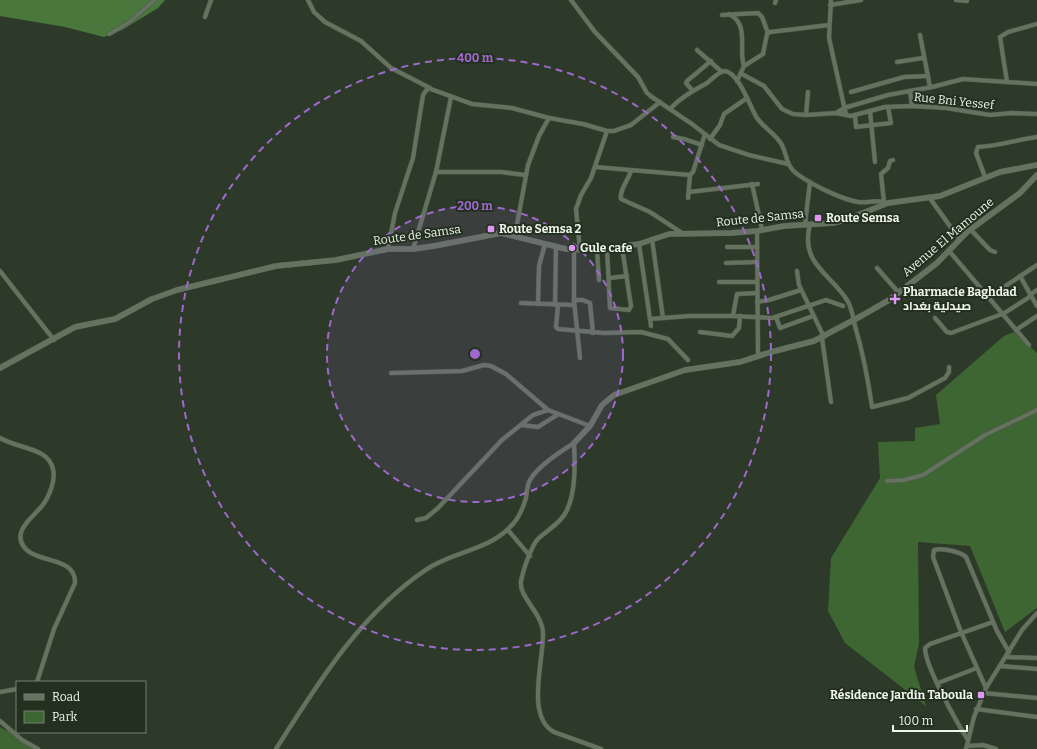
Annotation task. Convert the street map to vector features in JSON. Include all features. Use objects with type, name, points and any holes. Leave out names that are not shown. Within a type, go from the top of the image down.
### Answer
[{"type":"street","points":[[108,34],[128,23],[155,0]]},
{"type":"street","points":[[205,17],[211,0]]},
{"type":"street","points":[[308,0],[314,12],[325,22],[361,41],[391,68],[451,97],[472,104],[512,108],[607,131],[620,130],[630,126],[660,102]]},
{"type":"street","points":[[571,0],[594,32],[638,77],[647,93],[719,144],[749,155],[788,164]]},
{"type":"street","points":[[831,0],[829,25],[832,53],[846,116]]},
{"type":"street","points":[[830,5],[861,0]]},
{"type":"street","points":[[956,0],[966,1]]},
{"type":"street","points":[[722,15],[753,12],[760,14],[768,33],[763,54],[744,66]]},
{"type":"street","points":[[728,14],[736,20],[742,35],[742,62],[744,66],[742,74],[737,81]]},
{"type":"street","points":[[1007,82],[1000,37],[1008,32],[1037,24]]},
{"type":"street","points":[[768,33],[774,30],[829,25]]},
{"type":"street","points":[[920,35],[923,58],[930,87]]},
{"type":"street","points":[[697,50],[722,72],[728,73],[737,81],[756,117],[780,142],[788,164],[796,173],[810,182],[854,201],[886,203],[881,174],[888,168],[890,161],[893,160]]},
{"type":"street","points":[[897,62],[923,58]]},
{"type":"street","points":[[692,90],[686,83],[687,81],[711,61]]},
{"type":"street","points":[[670,109],[683,96],[722,72]]},
{"type":"street","name":"Rue Bni Yessef","points":[[742,74],[764,86],[782,109],[790,113],[806,115],[836,113],[846,116],[888,107],[912,106],[934,107],[990,115],[1012,113],[1037,114]]},
{"type":"street","points":[[851,92],[898,78],[928,76]]},
{"type":"street","points":[[836,113],[844,108],[888,95],[910,92],[963,79],[1037,84]]},
{"type":"street","points":[[388,249],[393,220],[413,158],[423,95],[426,90],[431,88]]},
{"type":"street","points":[[806,115],[808,92]]},
{"type":"street","points":[[910,92],[912,106]]},
{"type":"street","points":[[413,249],[436,172],[451,97]]},
{"type":"street","points":[[710,139],[721,122],[724,114],[747,98]]},
{"type":"street","points":[[854,115],[856,127],[892,122],[888,107]]},
{"type":"street","points":[[870,111],[874,162]]},
{"type":"street","points":[[515,235],[525,175],[536,143],[549,118]]},
{"type":"street","points":[[580,358],[574,305],[577,250],[576,210],[581,195],[595,167],[607,131]]},
{"type":"street","points":[[688,198],[690,175],[693,172],[705,134]]},
{"type":"street","points":[[673,137],[702,145]]},
{"type":"street","points":[[985,177],[976,153],[978,147],[1002,145],[1037,137]]},
{"type":"street","name":"Route de Samsa","points":[[0,368],[54,340],[75,327],[115,320],[152,299],[176,290],[276,266],[345,259],[388,249],[413,249],[492,234],[515,235],[556,247],[577,250],[597,250],[639,244],[669,234],[730,234],[808,224],[833,223],[845,220],[886,203],[949,193],[1000,172],[1037,165]]},
{"type":"street","points":[[595,167],[690,175]]},
{"type":"street","points":[[631,171],[628,181],[620,192],[621,199],[657,216],[682,233]]},
{"type":"street","points":[[436,172],[501,172],[525,175]]},
{"type":"street","name":"Avenue El Mamoune","points":[[590,426],[601,407],[614,395],[685,370],[740,362],[823,338],[854,321],[899,293],[950,252],[960,240],[1020,192],[1037,175]]},
{"type":"street","points":[[810,182],[808,238],[814,262],[846,299],[852,310],[865,362],[872,407],[908,398],[945,378],[949,372],[949,367]]},
{"type":"street","points":[[752,184],[759,230],[757,247],[758,356]]},
{"type":"street","points":[[689,192],[758,184]]},
{"type":"street","points":[[929,197],[960,240]]},
{"type":"street","points":[[972,230],[990,250],[995,252]]},
{"type":"street","points":[[652,239],[664,318]]},
{"type":"street","points":[[538,304],[539,266],[545,244]]},
{"type":"street","points":[[639,244],[651,326]]},
{"type":"street","points":[[556,247],[556,328],[593,333],[635,331],[663,337],[668,339],[688,360]]},
{"type":"street","points":[[607,249],[610,308],[629,310],[631,306],[622,247]]},
{"type":"street","points":[[727,247],[757,247]]},
{"type":"street","points":[[597,250],[599,280]]},
{"type":"street","points":[[950,252],[1029,345]]},
{"type":"street","points":[[726,263],[757,262]]},
{"type":"street","points":[[988,297],[1037,265]]},
{"type":"street","points":[[877,268],[899,293]]},
{"type":"street","points":[[0,271],[54,340]]},
{"type":"street","points":[[797,271],[797,281],[823,338],[831,402]]},
{"type":"street","points":[[608,278],[627,276]]},
{"type":"street","points":[[1020,276],[1037,306]]},
{"type":"street","points":[[719,282],[757,282]]},
{"type":"street","points":[[757,302],[769,300],[801,290]]},
{"type":"street","points":[[935,318],[946,332],[951,333],[1002,314],[1037,290]]},
{"type":"street","points":[[733,316],[737,294],[757,293]]},
{"type":"street","points":[[574,300],[583,300],[590,303],[593,333]]},
{"type":"street","points":[[650,319],[689,316],[776,317],[826,300],[843,306]]},
{"type":"street","points":[[521,302],[574,305]]},
{"type":"street","points":[[700,332],[732,336],[739,328],[740,316]]},
{"type":"street","points":[[776,317],[780,328],[813,316]]},
{"type":"street","points":[[1016,330],[1037,316]]},
{"type":"street","points":[[276,749],[323,677],[366,621],[378,609],[427,569],[482,545],[508,530],[519,515],[532,478],[558,453],[574,443],[590,426],[557,415],[548,410],[506,374],[491,366],[484,365],[462,371],[391,373]]},
{"type":"street","points":[[417,520],[426,518],[438,508],[502,440],[538,412],[548,410]]},
{"type":"street","points":[[887,481],[904,480],[922,475],[985,435],[1037,410]]},
{"type":"street","points":[[521,425],[538,427],[557,415]]},
{"type":"street","points":[[0,438],[10,444],[42,452],[49,459],[53,469],[50,491],[42,506],[25,524],[21,532],[21,540],[24,547],[31,553],[66,566],[72,570],[75,576],[72,592],[52,634],[37,681]]},
{"type":"street","points":[[574,443],[572,485],[566,512],[555,525],[537,540],[522,578],[520,588],[535,610],[543,628],[538,699],[540,717],[544,725],[554,732],[601,749]]},
{"type":"street","points":[[508,530],[530,556]]},
{"type":"street","points":[[984,691],[977,668],[961,632],[933,557],[932,553],[936,550],[961,553],[966,557],[993,622],[1008,652]]},
{"type":"street","points":[[996,749],[983,745],[967,748],[976,710],[984,691],[1008,652],[1022,630],[1037,613]]},
{"type":"street","points":[[968,740],[949,708],[926,655],[925,648],[930,644],[961,632],[993,622]]},
{"type":"street","points":[[1006,657],[1037,658]]},
{"type":"street","points":[[1000,666],[1037,669]]},
{"type":"street","points":[[938,683],[977,668]]},
{"type":"street","points":[[0,692],[16,689]]},
{"type":"street","points":[[984,691],[1037,698]]},
{"type":"street","points":[[976,710],[1037,717]]},
{"type":"street","points":[[0,721],[22,740],[38,749]]},
{"type":"green space","points":[[0,0],[165,0],[158,8],[122,30],[104,37],[65,27],[0,16]]},
{"type":"green space","points":[[1014,332],[1037,353],[1037,608],[1005,632],[970,546],[918,542],[919,643],[914,667],[926,706],[845,643],[828,611],[831,558],[880,478],[878,442],[915,441],[915,428],[940,424],[936,395],[1004,336]]},
{"type":"green space","points":[[0,727],[39,749],[0,749]]},
{"type":"place","name":"Route Semsa","points":[[818,218]]},
{"type":"place","name":"Route Semsa 2","points":[[491,229]]},
{"type":"place","name":"Gule cafe","points":[[572,248]]},
{"type":"place","name":"Pharmacie Baghdad صيدلية بغداد","points":[[895,299]]},
{"type":"place","name":"Résidence Jardin Taboula","points":[[981,695]]}]
